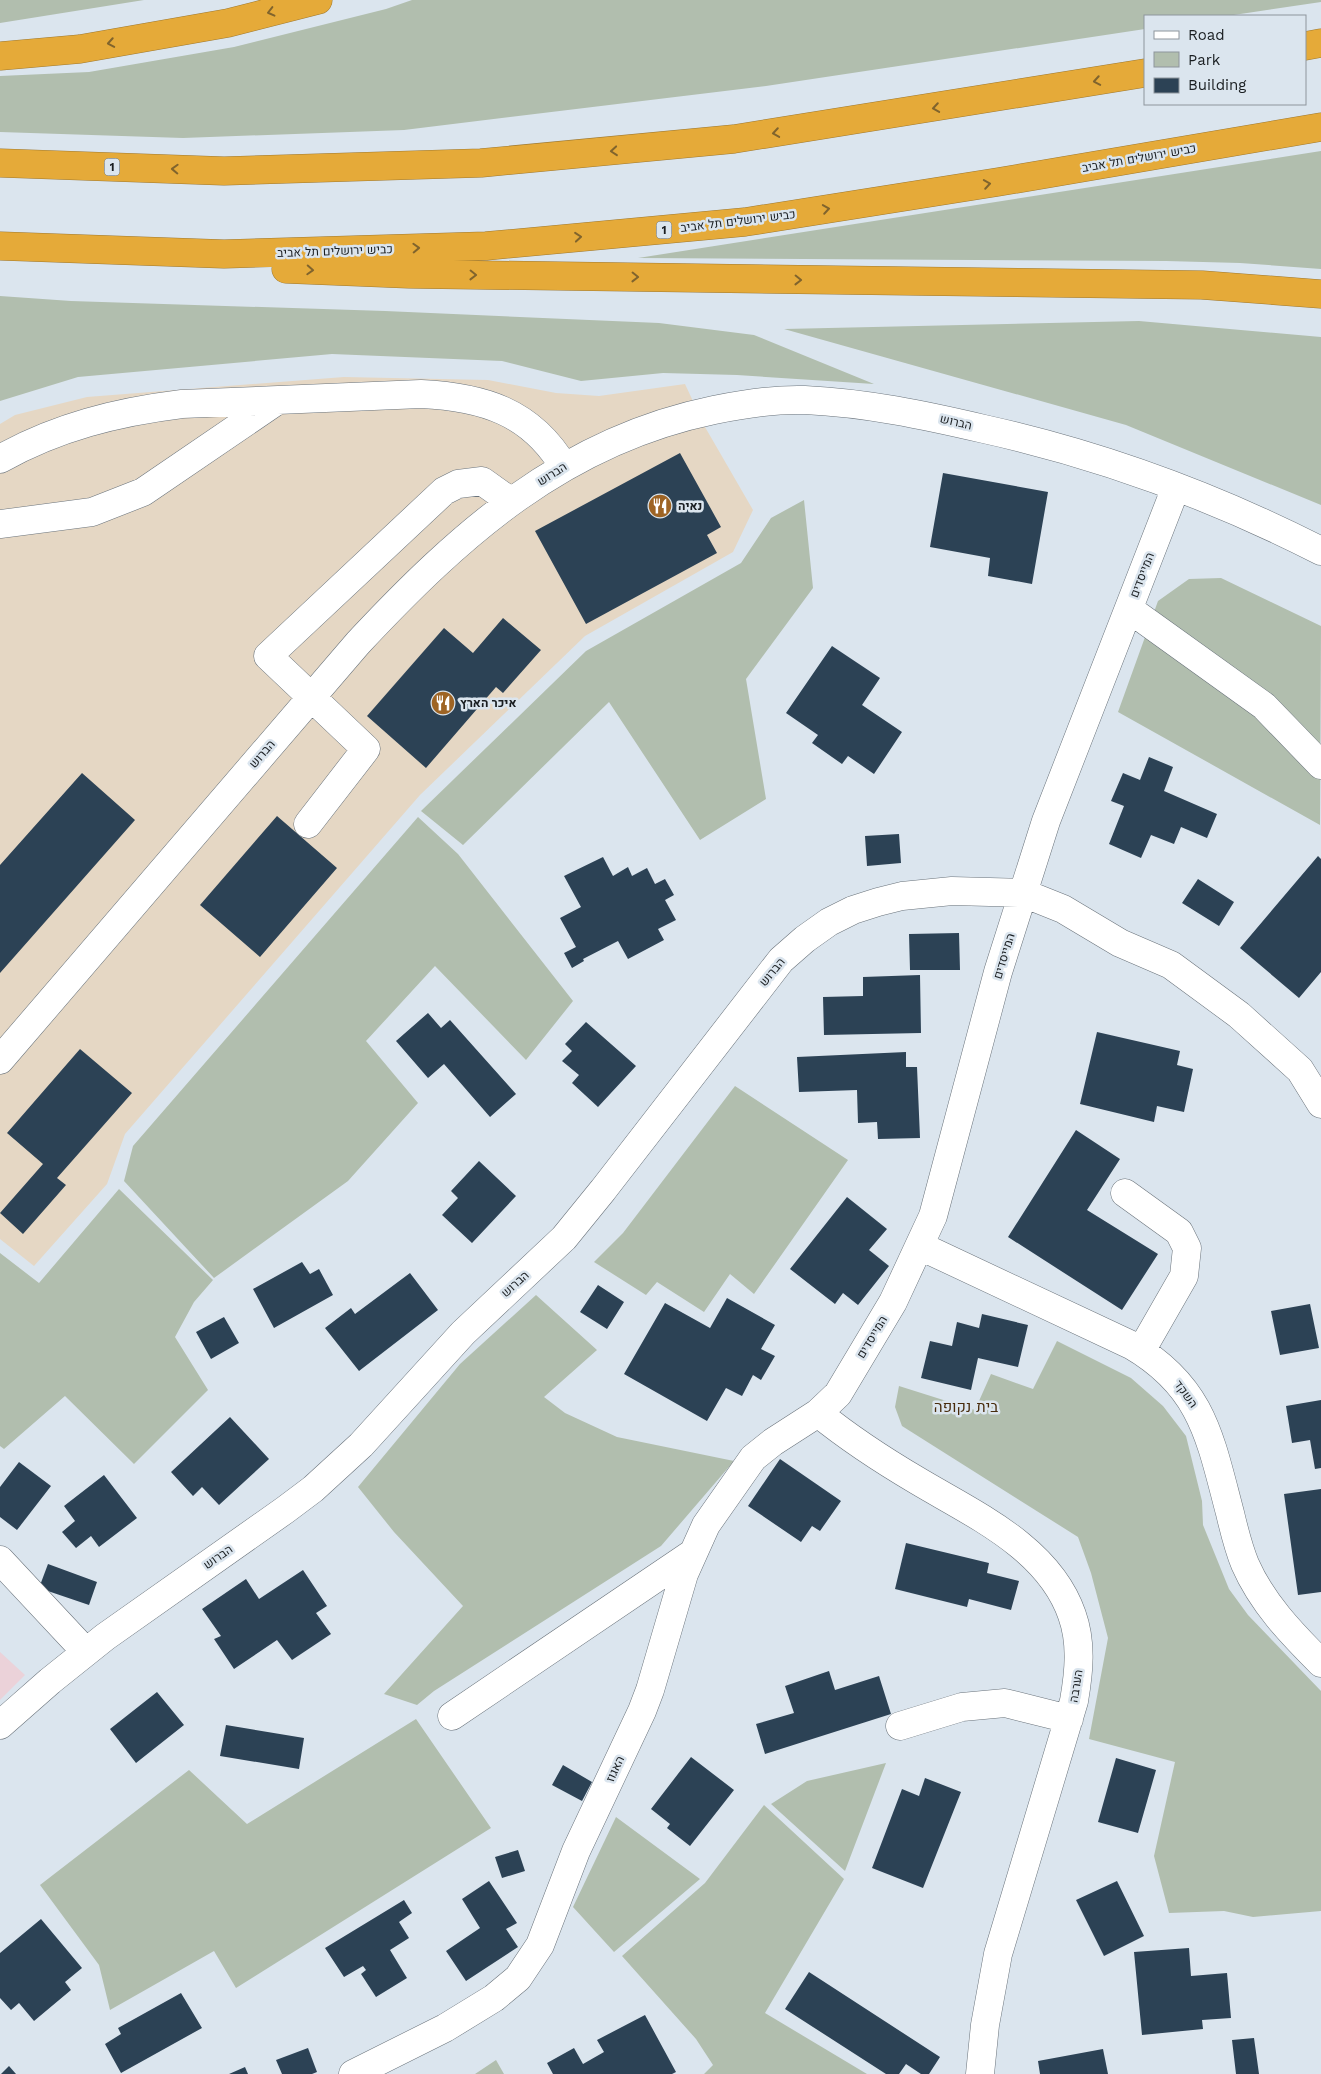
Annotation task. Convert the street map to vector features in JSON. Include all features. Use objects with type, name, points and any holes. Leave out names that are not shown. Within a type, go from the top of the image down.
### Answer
[{"type":"highway","points":[[0,56],[80,48],[228,23],[318,0]]},
{"type":"highway","points":[[1306,46],[1321,43]]},
{"type":"highway","name":"1","points":[[0,162],[224,171],[480,163],[734,139],[1144,73]]},
{"type":"highway","name":"כביש ירושלים תל אביב","points":[[0,247],[224,254],[486,246],[745,222],[998,182],[1321,127]]},
{"type":"highway","points":[[0,247],[138,262],[409,274],[1193,285],[1321,294]]},
{"type":"street","points":[[0,459],[42,438],[95,419],[123,413],[182,404],[421,394],[458,397],[507,412],[534,429],[564,466]]},
{"type":"street","points":[[0,524],[92,512],[143,492],[278,400]]},
{"type":"street","name":"הברוש","points":[[0,1060],[311,697],[408,590],[458,543],[510,501],[564,466],[620,438],[678,417],[739,405],[802,400],[868,404],[1046,442],[1176,487],[1267,524],[1321,551]]},
{"type":"street","points":[[308,824],[366,749],[268,656],[444,491],[458,484],[482,481],[510,501]]},
{"type":"street","name":"המייסדים","points":[[818,1413],[838,1394],[893,1302],[934,1216],[998,972],[1046,821],[1176,487]]},
{"type":"street","points":[[1129,609],[1264,706],[1321,765]]},
{"type":"street","name":"הברוש","points":[[0,1726],[86,1652],[313,1489],[361,1445],[469,1328],[564,1238],[781,960],[805,938],[829,922],[853,910],[902,896],[952,891],[1023,893]]},
{"type":"street","points":[[1023,893],[1063,909],[1120,943],[1171,965],[1238,1015],[1300,1070],[1321,1104]]},
{"type":"street","points":[[1125,1193],[1179,1232],[1187,1248],[1184,1276],[1141,1351]]},
{"type":"street","name":"השקד","points":[[920,1246],[1141,1351],[1170,1373],[1194,1403],[1212,1447],[1238,1543],[1256,1586],[1291,1633],[1321,1663]]},
{"type":"street","name":"האגוז","points":[[353,2074],[420,2042],[494,1998],[518,1978],[530,1962],[548,1927],[576,1850],[642,1711],[653,1681],[677,1593],[690,1556],[714,1511],[753,1458],[773,1442],[818,1413]]},
{"type":"street","name":"הערבה","points":[[818,1413],[868,1450],[992,1526],[1036,1560],[1051,1578],[1066,1602],[1078,1635],[1078,1678],[1069,1719],[1003,1936],[991,1990],[982,2047],[980,2074]]},
{"type":"street","points":[[452,1716],[690,1556]]},
{"type":"street","points":[[0,1560],[86,1652]]},
{"type":"street","points":[[900,1726],[962,1707],[1005,1703],[1069,1719]]},
{"type":"street","points":[[959,2074],[982,2047]]},
{"type":"shaded area","points":[[344,377],[488,380],[556,393],[599,396],[685,384],[705,427],[753,510],[733,552],[585,636],[420,795],[125,1134],[107,1184],[34,1266],[0,1239],[0,424],[15,415],[87,397]]},
{"type":"shaded area","points":[[0,1652],[25,1675],[0,1700]]},
{"type":"green space","points":[[0,0],[144,0],[0,23]]},
{"type":"green space","points":[[412,0],[1321,0],[1321,2],[1234,15],[1144,15],[1144,29],[766,86],[404,130],[183,138],[0,132],[0,76],[89,72],[234,47],[386,9]]},
{"type":"green space","points":[[1321,151],[1321,269],[1240,263],[1166,261],[638,258]]},
{"type":"green space","points":[[0,296],[71,301],[385,311],[659,323],[754,335],[874,384],[737,375],[663,373],[581,381],[502,361],[332,354],[78,377],[0,401]]},
{"type":"green space","points":[[1139,321],[1321,337],[1321,505],[1126,425],[784,329]]},
{"type":"green space","points":[[804,500],[813,588],[746,679],[766,799],[700,840],[609,702],[463,845],[421,811],[586,651],[741,563],[771,518]]},
{"type":"green space","points":[[1221,578],[1321,626],[1320,825],[1118,712],[1158,601],[1189,579]]},
{"type":"green space","points":[[418,817],[458,854],[573,1001],[526,1060],[435,966],[366,1041],[418,1103],[348,1181],[214,1278],[124,1181],[133,1146]]},
{"type":"green space","points":[[735,1086],[848,1160],[754,1294],[730,1274],[704,1312],[657,1282],[646,1295],[594,1262],[623,1233]]},
{"type":"green space","points":[[119,1189],[213,1280],[194,1302],[175,1337],[208,1390],[134,1464],[65,1396],[4,1449],[0,1446],[0,1253],[39,1283]]},
{"type":"green space","points":[[536,1295],[597,1350],[544,1397],[565,1413],[617,1437],[734,1461],[661,1546],[434,1691],[417,1705],[384,1694],[463,1606],[394,1532],[358,1487],[460,1364]]},
{"type":"green space","points":[[1057,1341],[1131,1378],[1163,1406],[1186,1436],[1202,1501],[1203,1525],[1229,1589],[1248,1615],[1321,1691],[1321,1911],[1253,1917],[1224,1911],[1169,1913],[1154,1856],[1175,1762],[1089,1739],[1108,1638],[1091,1573],[1078,1537],[902,1426],[895,1407],[899,1386],[975,1410],[991,1374],[1033,1389]]},
{"type":"green space","points":[[416,1719],[491,1828],[236,1988],[214,1951],[110,2010],[99,1965],[40,1885],[189,1770],[247,1824]]},
{"type":"green space","points":[[886,1763],[845,1871],[771,1804],[807,1781]]},
{"type":"green space","points":[[764,1805],[844,1879],[765,2013],[867,2074],[704,2074],[713,2065],[696,2039],[622,1956],[705,1883]]},
{"type":"green space","points":[[616,1817],[700,1879],[614,1952],[573,1907]]},
{"type":"green space","points":[[496,2060],[504,2074],[475,2074]]},
{"type":"building","points":[[680,453],[721,527],[707,535],[717,553],[586,624],[535,531]]},
{"type":"building","points":[[943,473],[1048,492],[1032,584],[988,576],[990,558],[930,547]]},
{"type":"building","points":[[503,618],[541,650],[503,693],[496,687],[426,768],[367,716],[444,628],[473,653]]},
{"type":"building","points":[[832,646],[880,678],[862,705],[902,732],[874,774],[848,756],[842,764],[812,743],[818,735],[786,713]]},
{"type":"building","points":[[1149,757],[1173,767],[1164,791],[1217,814],[1207,838],[1181,827],[1174,844],[1151,835],[1141,858],[1109,844],[1124,806],[1111,801],[1123,773],[1140,780]]},
{"type":"building","points":[[82,773],[135,820],[0,973],[0,865]]},
{"type":"building","points":[[277,816],[337,868],[260,957],[200,905]]},
{"type":"building","points":[[899,834],[901,863],[867,866],[865,836]]},
{"type":"building","points":[[1318,856],[1321,859],[1321,972],[1299,998],[1240,948]]},
{"type":"building","points":[[603,857],[613,876],[628,867],[632,876],[647,868],[655,884],[665,879],[674,895],[665,900],[676,920],[658,929],[664,940],[628,959],[618,941],[583,959],[584,961],[572,968],[564,953],[576,947],[560,918],[581,907],[564,876]]},
{"type":"building","points":[[1198,879],[1234,902],[1219,926],[1182,903]]},
{"type":"building","points":[[959,933],[960,970],[910,970],[909,934]]},
{"type":"building","points":[[920,975],[921,1033],[824,1035],[823,997],[863,996],[863,977]]},
{"type":"building","points":[[428,1013],[441,1028],[450,1020],[516,1094],[490,1117],[444,1064],[428,1078],[396,1041]]},
{"type":"building","points":[[586,1022],[636,1066],[598,1107],[572,1083],[579,1075],[562,1061],[572,1051],[565,1044]]},
{"type":"building","points":[[1097,1032],[1180,1051],[1177,1065],[1193,1069],[1184,1112],[1157,1106],[1154,1122],[1080,1104]]},
{"type":"building","points":[[80,1049],[132,1093],[57,1178],[66,1185],[23,1234],[0,1213],[43,1164],[7,1133]]},
{"type":"building","points":[[906,1052],[906,1067],[917,1067],[920,1138],[878,1139],[877,1122],[858,1123],[857,1090],[799,1092],[797,1057]]},
{"type":"building","points":[[1076,1130],[1120,1159],[1087,1210],[1158,1254],[1122,1310],[1008,1237]]},
{"type":"building","points":[[479,1161],[516,1196],[472,1243],[442,1215],[458,1198],[451,1191]]},
{"type":"building","points":[[847,1197],[887,1229],[869,1250],[889,1266],[858,1305],[843,1293],[835,1304],[790,1269]]},
{"type":"building","points":[[302,1262],[310,1274],[319,1269],[333,1295],[274,1328],[253,1289]]},
{"type":"building","points":[[410,1273],[438,1310],[359,1371],[325,1328],[351,1308],[355,1314]]},
{"type":"building","points":[[598,1285],[624,1302],[607,1329],[580,1312]]},
{"type":"building","points":[[727,1298],[775,1325],[761,1349],[775,1356],[761,1380],[753,1375],[742,1396],[726,1388],[707,1421],[624,1374],[665,1303],[710,1328]]},
{"type":"building","points":[[1310,1304],[1319,1348],[1280,1355],[1271,1311]]},
{"type":"building","points":[[982,1314],[1028,1325],[1018,1367],[978,1358],[971,1390],[921,1378],[930,1341],[952,1346],[957,1322],[979,1328]]},
{"type":"building","points":[[224,1317],[239,1343],[211,1359],[196,1332]]},
{"type":"building","points":[[1321,1400],[1321,1468],[1315,1469],[1310,1440],[1292,1443],[1286,1406]]},
{"type":"building","points":[[230,1417],[269,1459],[219,1505],[202,1487],[193,1496],[171,1472]]},
{"type":"building","points":[[780,1459],[841,1501],[820,1531],[812,1526],[801,1542],[748,1506]]},
{"type":"building","points":[[19,1462],[51,1486],[17,1530],[0,1517],[0,1487]]},
{"type":"building","points":[[104,1475],[137,1518],[99,1547],[91,1536],[76,1548],[62,1532],[75,1521],[64,1506]]},
{"type":"building","points":[[1321,1489],[1321,1592],[1298,1595],[1284,1494]]},
{"type":"building","points":[[906,1543],[989,1563],[987,1573],[1019,1581],[1011,1610],[969,1599],[967,1607],[895,1589]]},
{"type":"building","points":[[48,1564],[97,1582],[89,1605],[39,1588]]},
{"type":"building","points":[[303,1570],[327,1606],[316,1613],[331,1634],[292,1660],[277,1640],[234,1669],[214,1639],[221,1636],[202,1609],[246,1579],[259,1599]]},
{"type":"building","points":[[829,1671],[835,1690],[879,1676],[891,1714],[765,1754],[756,1724],[794,1713],[785,1686]]},
{"type":"building","points":[[157,1692],[184,1725],[136,1763],[110,1729]]},
{"type":"building","points":[[226,1725],[304,1738],[299,1769],[220,1756]]},
{"type":"building","points":[[691,1757],[734,1790],[690,1846],[667,1828],[670,1824],[651,1809]]},
{"type":"building","points":[[1116,1758],[1156,1770],[1138,1833],[1098,1822]]},
{"type":"building","points":[[563,1765],[592,1782],[582,1801],[552,1785]]},
{"type":"building","points":[[925,1778],[961,1792],[923,1888],[872,1868],[902,1789],[919,1796]]},
{"type":"building","points":[[518,1850],[525,1871],[502,1878],[495,1857]]},
{"type":"building","points":[[489,1881],[517,1923],[506,1929],[518,1947],[466,1981],[446,1951],[480,1928],[462,1899]]},
{"type":"building","points":[[1117,1881],[1144,1936],[1104,1956],[1076,1900]]},
{"type":"building","points":[[404,1900],[412,1913],[399,1922],[409,1938],[390,1950],[407,1978],[376,1997],[361,1974],[366,1970],[363,1966],[344,1977],[325,1948]]},
{"type":"building","points":[[41,1919],[82,1968],[65,1982],[71,1990],[34,2021],[19,2003],[11,2010],[0,1998],[0,1953]]},
{"type":"building","points":[[1189,1948],[1191,1976],[1227,1973],[1231,2018],[1202,2020],[1203,2029],[1142,2035],[1134,1952]]},
{"type":"building","points":[[809,1972],[940,2057],[929,2074],[921,2074],[906,2064],[899,2074],[886,2074],[785,2009]]},
{"type":"building","points":[[181,1993],[202,2028],[121,2073],[105,2044],[121,2034],[118,2028]]},
{"type":"building","points":[[645,2015],[676,2072],[672,2074],[553,2074],[547,2063],[574,2048],[583,2064],[604,2052],[597,2040]]},
{"type":"building","points":[[1254,2038],[1259,2074],[1236,2074],[1232,2040]]},
{"type":"building","points":[[308,2048],[317,2072],[312,2074],[282,2074],[276,2060]]},
{"type":"building","points":[[1103,2049],[1108,2074],[1040,2074],[1038,2061]]},
{"type":"building","points":[[9,2066],[16,2074],[1,2074]]},
{"type":"building","points":[[245,2067],[248,2074],[229,2074]]},
{"type":"place","name":"נאיה","points":[[660,506]]},
{"type":"place","name":"איכר הארץ","points":[[443,703]]},
{"type":"district","name":"בית נקופה","points":[[966,1407]]}]
